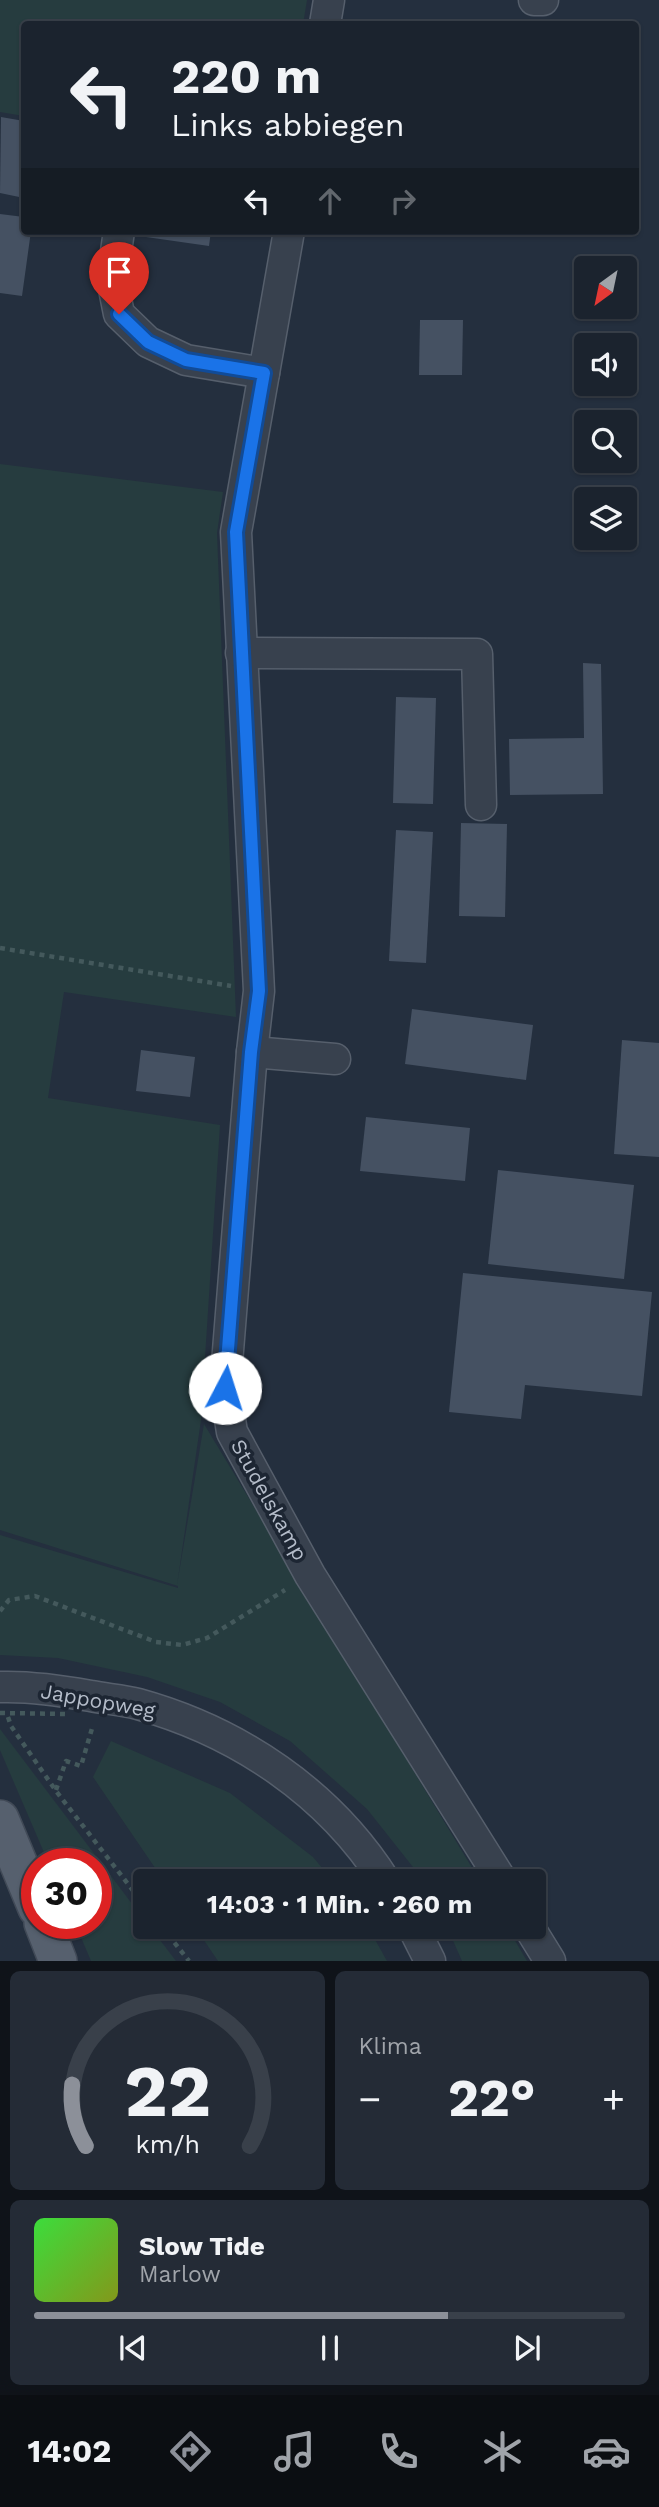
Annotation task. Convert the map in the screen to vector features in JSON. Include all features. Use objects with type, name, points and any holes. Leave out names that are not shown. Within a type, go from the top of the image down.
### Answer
[{"type":"main road","points":[[0,1819],[21,1870]]},
{"type":"main road","points":[[49,1939],[58,1961]]},
{"type":"street","points":[[326,21],[329,0]]},
{"type":"street","points":[[534,0],[543,0]]},
{"type":"street","points":[[118,235],[112,279],[119,314],[148,342],[186,360],[264,373]]},
{"type":"street","name":"Studelskamp","points":[[288,235],[236,532],[259,991],[251,1052],[225,1388],[232,1432],[310,1574],[494,1869]]},
{"type":"street","points":[[241,653],[477,654],[481,805]]},
{"type":"street","points":[[251,1052],[335,1059]]},
{"type":"street","name":"Jappopweg","points":[[2,1695],[66,1703],[136,1704],[200,1725],[260,1756],[318,1799],[368,1854],[377,1869]]},
{"type":"street","points":[[419,1939],[430,1961]]},
{"type":"street","points":[[536,1939],[550,1961]]},
{"type":"path","points":[[0,948],[259,991]]},
{"type":"path","points":[[0,1611],[9,1600],[35,1596],[156,1642],[182,1645],[207,1638],[310,1574]]},
{"type":"path","points":[[2,1695],[11,1726],[56,1791],[133,1890]]},
{"type":"path","points":[[0,1713],[66,1703]]},
{"type":"path","points":[[56,1791],[66,1761],[81,1766],[93,1723],[105,1725]]},
{"type":"path","points":[[171,1939],[188,1961]]},
{"type":"green space","points":[[0,0],[307,0],[304,21],[21,21],[21,116],[0,112]]},
{"type":"green space","points":[[0,464],[223,492],[217,533],[236,1017],[64,992],[48,1098],[220,1125],[201,1420],[177,1585],[204,1424],[473,1869],[414,1869],[367,1809],[290,1741],[220,1702],[147,1677],[58,1658],[0,1655],[0,1535],[178,1586],[0,1530]]},
{"type":"green space","points":[[0,1729],[90,1848],[42,1848],[0,1750]]},
{"type":"green space","points":[[111,1741],[230,1793],[313,1857],[323,1869],[156,1869],[93,1777]]},
{"type":"green space","points":[[112,1877],[133,1905],[133,1939],[159,1939],[176,1961],[91,1961],[82,1939],[112,1939]]},
{"type":"green space","points":[[203,1939],[375,1939],[387,1961],[218,1961]]},
{"type":"green space","points":[[452,1939],[514,1939],[527,1961],[462,1961]]},
{"type":"building","points":[[1,117],[21,120],[21,197],[0,193]]},
{"type":"building","points":[[0,214],[21,217],[21,235],[30,235],[22,296],[0,293]]},
{"type":"building","points":[[139,235],[210,235],[209,246]]},
{"type":"building","points":[[420,320],[463,320],[462,375],[419,375]]},
{"type":"building","points":[[583,663],[601,664],[603,794],[510,795],[509,739],[584,738]]},
{"type":"building","points":[[396,697],[436,698],[433,804],[393,803]]},
{"type":"building","points":[[461,823],[507,824],[505,917],[459,916]]},
{"type":"building","points":[[396,830],[433,832],[426,963],[389,961]]},
{"type":"building","points":[[412,1009],[533,1025],[526,1080],[405,1064]]},
{"type":"building","points":[[622,1040],[659,1043],[659,1157],[614,1154]]},
{"type":"building","points":[[141,1050],[195,1057],[190,1097],[136,1091]]},
{"type":"building","points":[[366,1117],[470,1128],[465,1181],[360,1171]]},
{"type":"building","points":[[498,1170],[634,1185],[624,1279],[488,1264]]},
{"type":"building","points":[[463,1273],[652,1292],[642,1396],[525,1385],[521,1419],[449,1412]]},
{"type":"route","points":[[119,314],[148,342],[186,360],[264,373],[236,532],[259,991],[251,1052],[225,1388]]}]
